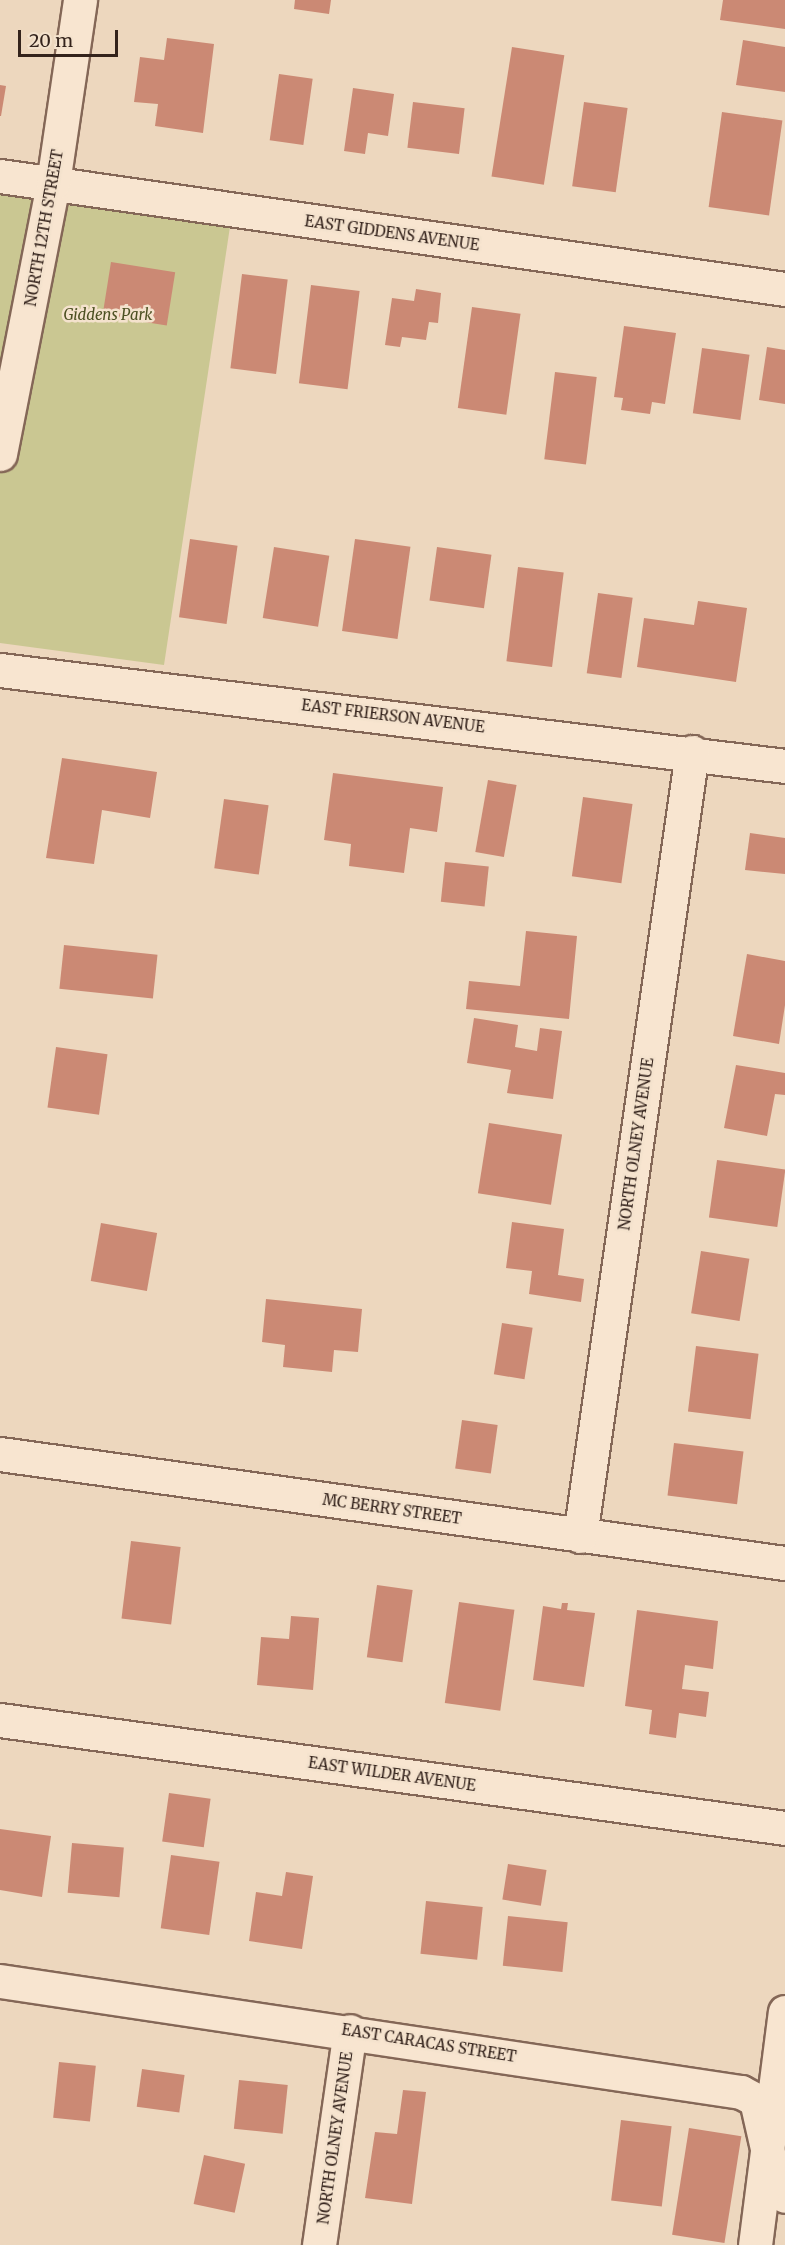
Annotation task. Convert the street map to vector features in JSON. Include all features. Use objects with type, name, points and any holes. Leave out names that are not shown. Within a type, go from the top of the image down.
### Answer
[{"type":"street","name":"NORTH 12TH STREET","points":[[0,454],[53,183],[80,0]]},
{"type":"street","name":"EAST GIDDENS AVENUE","points":[[0,176],[785,289]]},
{"type":"street","name":"EAST FRIERSON AVENUE","points":[[0,670],[692,752],[785,766]]},
{"type":"street","name":"NORTH OLNEY AVENUE","points":[[580,1536],[692,752]]},
{"type":"street","name":"MC BERRY STREET","points":[[0,1454],[785,1563]]},
{"type":"street","name":"EAST WILDER AVENUE","points":[[0,1720],[785,1828]]},
{"type":"street","name":"EAST CARACAS STREET","points":[[0,1981],[350,2031],[741,2092],[756,2100],[769,2157],[785,2196]]},
{"type":"street","points":[[755,2245],[769,2157],[785,2012]]},
{"type":"street","name":"NORTH OLNEY AVENUE","points":[[319,2245],[350,2031]]},
{"type":"green space","name":"Giddens Park","points":[[0,188],[231,220],[164,665],[0,643]]},
{"type":"building","points":[[295,0],[331,0],[329,14],[294,9]]},
{"type":"building","points":[[723,0],[785,0],[785,29],[720,20]]},
{"type":"building","points":[[167,38],[214,44],[203,133],[155,126],[158,104],[134,102],[140,57],[164,60]]},
{"type":"building","points":[[743,40],[785,47],[785,92],[736,85]]},
{"type":"building","points":[[512,47],[564,55],[544,185],[492,176]]},
{"type":"building","points":[[279,74],[313,79],[303,145],[270,140]]},
{"type":"building","points":[[0,85],[6,86],[1,116],[0,116]]},
{"type":"building","points":[[353,88],[394,94],[388,136],[368,133],[365,154],[344,151]]},
{"type":"building","points":[[413,102],[465,108],[459,154],[407,148]]},
{"type":"building","points":[[584,102],[628,108],[616,192],[572,186]]},
{"type":"building","points":[[722,112],[782,120],[769,216],[709,207]]},
{"type":"building","points":[[111,262],[175,272],[167,326],[103,315]]},
{"type":"building","points":[[242,274],[288,280],[276,374],[230,368]]},
{"type":"building","points":[[311,285],[360,291],[348,389],[299,383]]},
{"type":"building","points":[[416,289],[441,293],[438,323],[429,322],[426,340],[402,337],[400,347],[385,345],[392,298],[414,301]]},
{"type":"building","points":[[472,307],[521,314],[506,415],[458,408]]},
{"type":"building","points":[[624,326],[676,333],[665,404],[652,402],[650,414],[621,410],[623,398],[614,397]]},
{"type":"building","points":[[767,347],[785,350],[785,404],[759,400]]},
{"type":"building","points":[[702,348],[750,355],[740,420],[693,413]]},
{"type":"building","points":[[555,372],[597,377],[586,464],[544,459]]},
{"type":"building","points":[[190,539],[238,546],[227,624],[179,617]]},
{"type":"building","points":[[355,539],[410,547],[398,639],[342,631]]},
{"type":"building","points":[[274,547],[329,556],[318,627],[263,618]]},
{"type":"building","points":[[437,547],[491,555],[484,608],[429,600]]},
{"type":"building","points":[[518,567],[564,573],[552,667],[506,661]]},
{"type":"building","points":[[598,593],[633,598],[621,678],[587,673]]},
{"type":"building","points":[[698,601],[747,608],[736,682],[637,667],[644,618],[694,625]]},
{"type":"building","points":[[62,758],[157,772],[150,818],[102,810],[94,864],[46,858]]},
{"type":"building","points":[[333,773],[443,787],[437,832],[410,828],[404,873],[349,866],[351,844],[324,840]]},
{"type":"building","points":[[488,780],[517,785],[504,857],[475,852]]},
{"type":"building","points":[[583,797],[633,804],[621,883],[572,876]]},
{"type":"building","points":[[224,799],[269,805],[259,875],[214,868]]},
{"type":"building","points":[[750,833],[785,838],[785,874],[745,870]]},
{"type":"building","points":[[445,862],[489,867],[485,906],[441,902]]},
{"type":"building","points":[[526,931],[577,936],[569,1019],[466,1009],[469,981],[520,986]]},
{"type":"building","points":[[64,945],[157,955],[153,999],[59,989]]},
{"type":"building","points":[[747,954],[785,961],[785,1005],[779,1044],[733,1036]]},
{"type":"building","points":[[474,1018],[518,1025],[515,1047],[537,1051],[540,1028],[562,1031],[553,1099],[507,1093],[511,1070],[467,1063]]},
{"type":"building","points":[[56,1047],[107,1054],[99,1115],[48,1107]]},
{"type":"building","points":[[736,1065],[785,1073],[785,1095],[775,1094],[767,1136],[724,1128]]},
{"type":"building","points":[[489,1123],[562,1135],[551,1205],[478,1193]]},
{"type":"building","points":[[717,1160],[785,1170],[777,1227],[709,1217]]},
{"type":"building","points":[[512,1222],[564,1229],[558,1275],[584,1279],[581,1302],[529,1294],[532,1271],[506,1268]]},
{"type":"building","points":[[101,1223],[157,1233],[147,1291],[91,1281]]},
{"type":"building","points":[[701,1251],[749,1259],[740,1321],[691,1313]]},
{"type":"building","points":[[266,1299],[362,1309],[358,1352],[334,1350],[332,1372],[283,1367],[285,1345],[262,1342]]},
{"type":"building","points":[[502,1323],[533,1328],[524,1379],[494,1374]]},
{"type":"building","points":[[696,1346],[759,1354],[750,1419],[688,1412]]},
{"type":"building","points":[[462,1420],[498,1425],[491,1474],[455,1469]]},
{"type":"building","points":[[674,1443],[743,1452],[737,1504],[668,1496]]},
{"type":"building","points":[[131,1541],[181,1547],[171,1625],[121,1618]]},
{"type":"building","points":[[377,1585],[413,1590],[402,1662],[367,1657]]},
{"type":"building","points":[[459,1602],[514,1610],[500,1711],[445,1703]]},
{"type":"building","points":[[562,1603],[568,1603],[567,1610],[595,1613],[584,1687],[533,1680],[543,1606],[561,1609]]},
{"type":"building","points":[[637,1610],[718,1621],[713,1669],[685,1665],[682,1689],[709,1692],[706,1717],[679,1713],[676,1738],[649,1734],[652,1710],[625,1706]]},
{"type":"building","points":[[291,1616],[319,1618],[313,1690],[257,1685],[261,1637],[289,1639]]},
{"type":"building","points":[[169,1793],[211,1799],[204,1847],[162,1842]]},
{"type":"building","points":[[0,1829],[51,1836],[42,1897],[0,1890]]},
{"type":"building","points":[[72,1843],[124,1848],[119,1897],[68,1893]]},
{"type":"building","points":[[171,1855],[220,1862],[209,1935],[161,1928]]},
{"type":"building","points":[[508,1864],[547,1870],[541,1906],[502,1900]]},
{"type":"building","points":[[286,1872],[313,1876],[302,1949],[249,1941],[256,1892],[282,1896]]},
{"type":"building","points":[[426,1901],[483,1907],[477,1960],[420,1954]]},
{"type":"building","points":[[508,1916],[568,1922],[562,1972],[503,1966]]},
{"type":"building","points":[[59,2062],[96,2066],[90,2122],[53,2118]]},
{"type":"building","points":[[142,2069],[185,2075],[179,2113],[137,2107]]},
{"type":"building","points":[[239,2080],[288,2085],[283,2134],[234,2129]]},
{"type":"building","points":[[403,2090],[426,2092],[412,2204],[365,2198],[375,2132],[397,2134]]},
{"type":"building","points":[[621,2120],[672,2126],[662,2207],[611,2200]]},
{"type":"building","points":[[689,2128],[741,2136],[724,2243],[672,2235]]},
{"type":"building","points":[[204,2155],[245,2164],[235,2213],[194,2204]]}]
